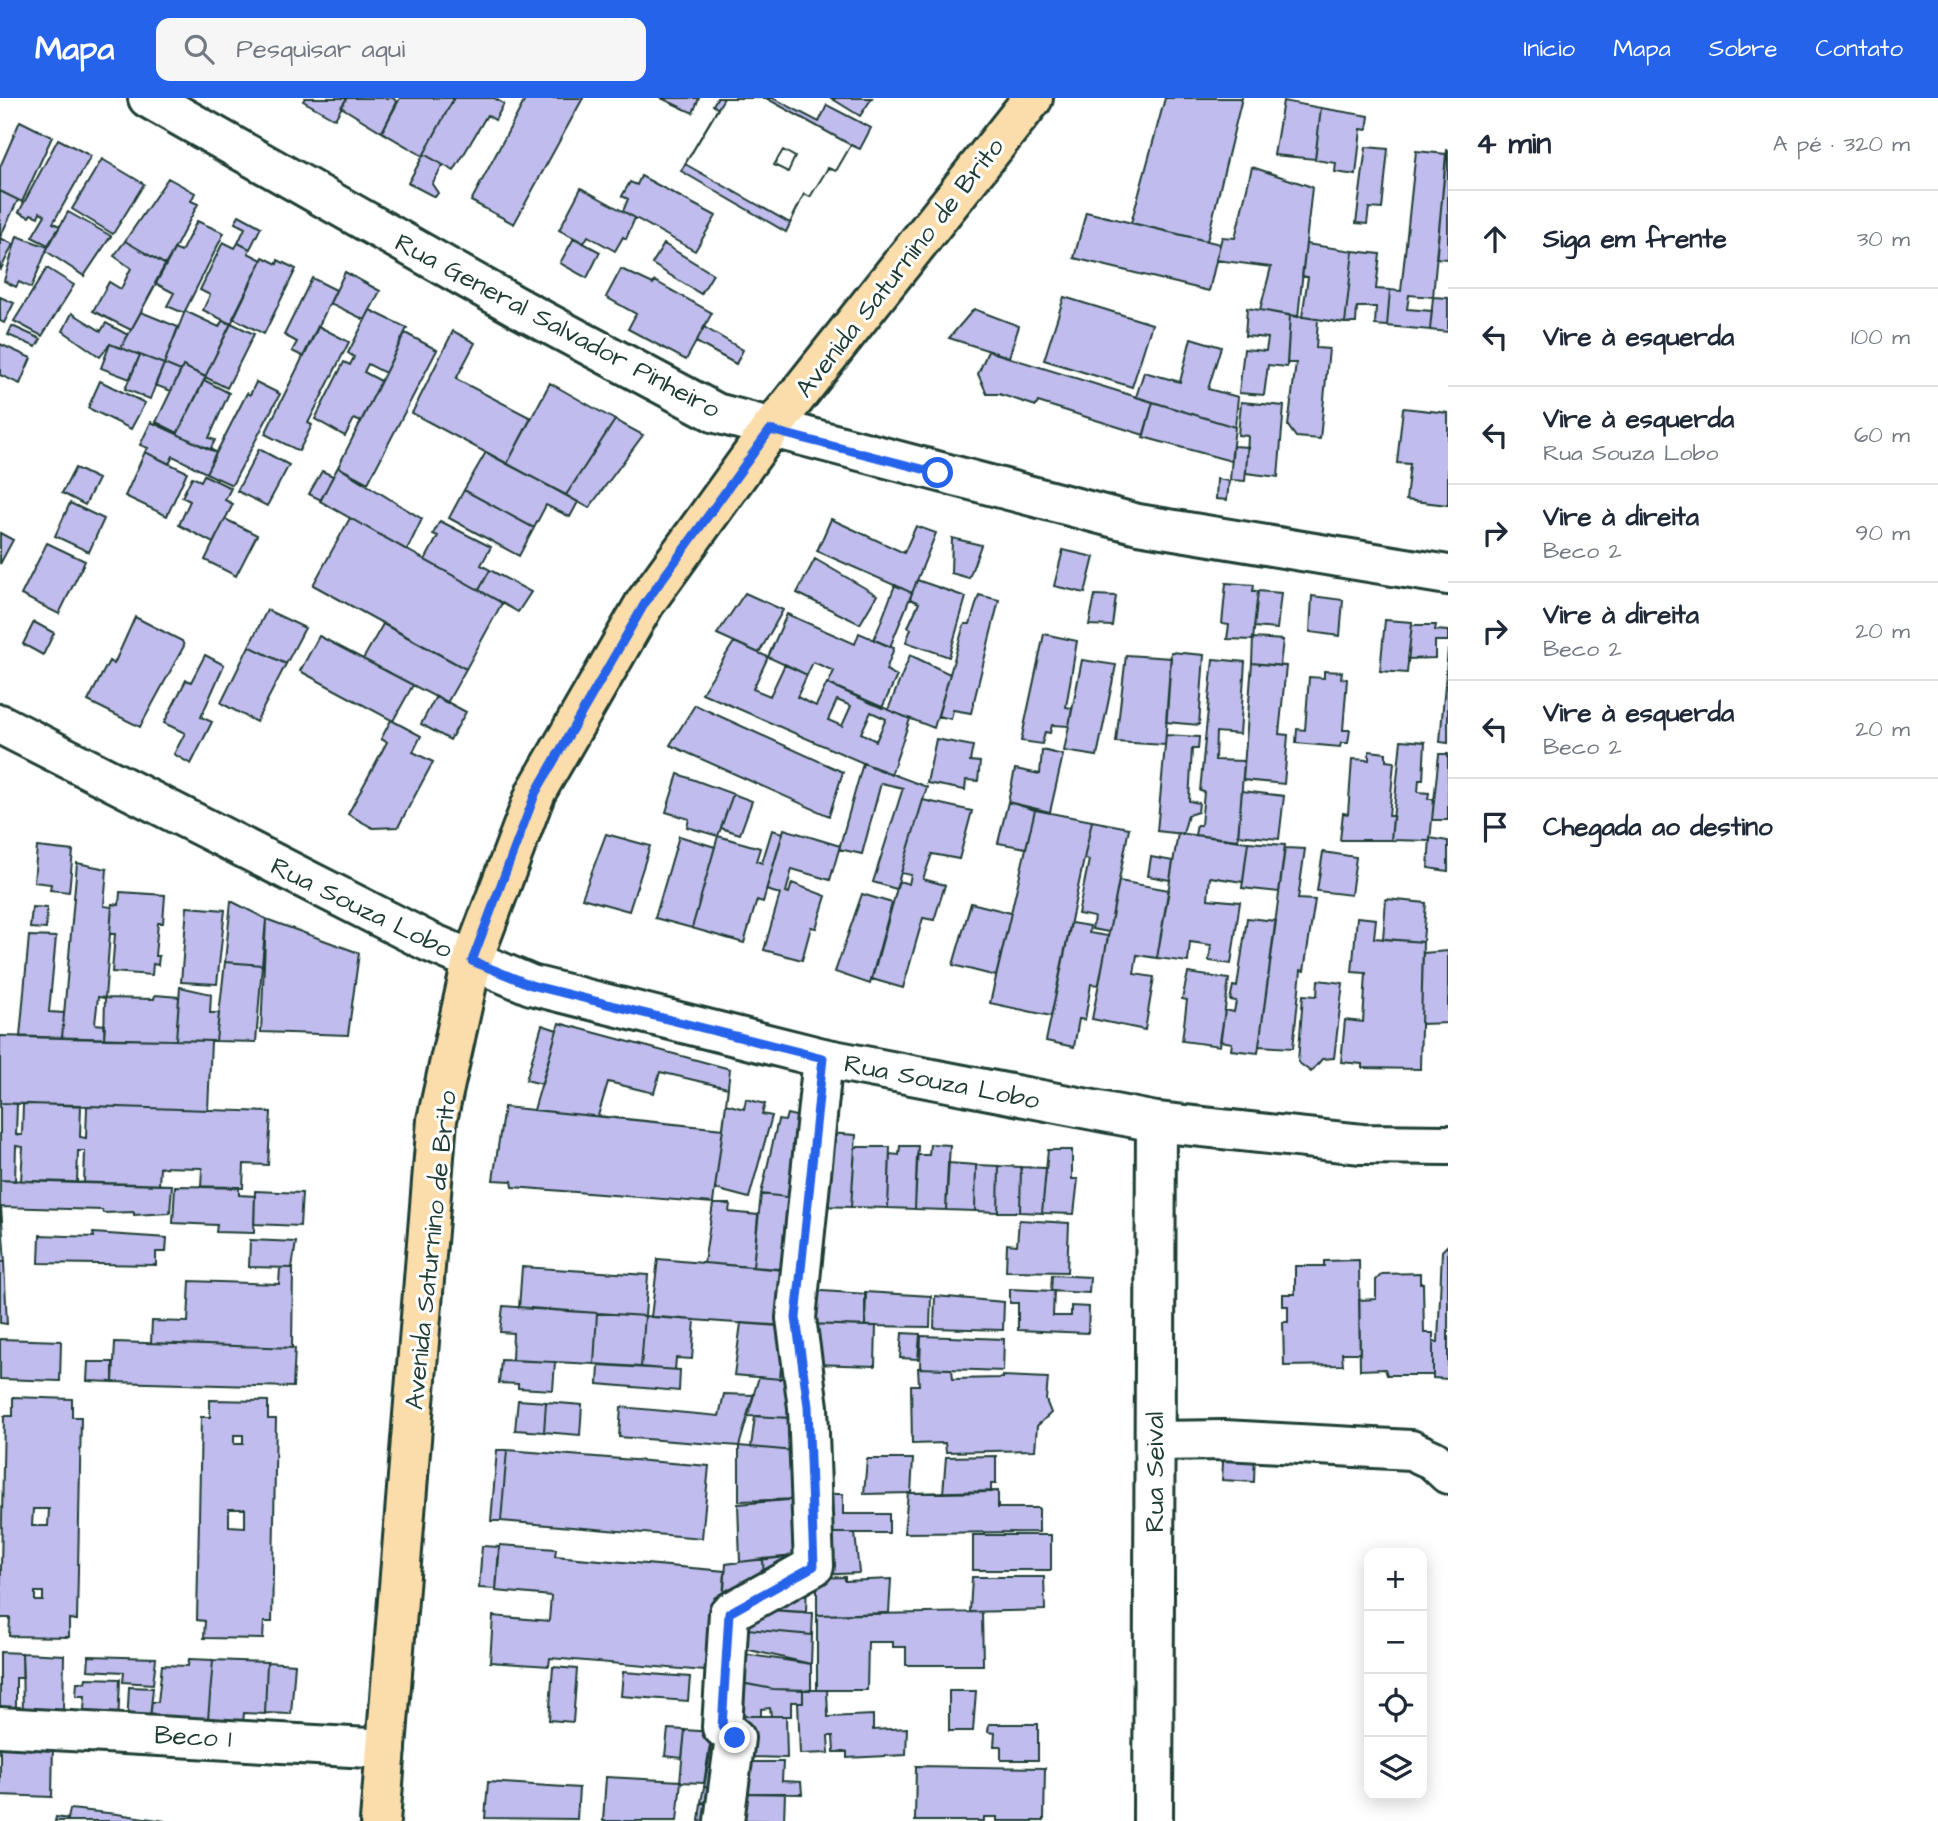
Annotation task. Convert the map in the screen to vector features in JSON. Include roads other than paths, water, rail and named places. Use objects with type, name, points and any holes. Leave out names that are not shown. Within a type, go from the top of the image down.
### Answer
[{"type":"main road","name":"Avenida Saturnino de Brito","points":[[380,1821],[437,1120],[472,961],[536,792],[645,603],[770,430],[1033,98]]},
{"type":"street","name":"Rua General Salvador Pinheiro","points":[[148,98],[521,310],[716,413],[770,430],[1139,524],[1448,575]]},
{"type":"street","name":"Rua Souza Lobo","points":[[0,724],[472,961],[531,985],[823,1058],[1156,1122],[1362,1144],[1448,1145]]},
{"type":"street","points":[[724,1821],[735,1738],[722,1727],[729,1613],[814,1566],[808,1406],[796,1318],[823,1058]]},
{"type":"street","name":"Rua Seival","points":[[1153,1821],[1156,1122]]},
{"type":"street","points":[[1154,1441],[1224,1440],[1411,1450],[1433,1460],[1448,1474]]},
{"type":"street","name":"Beco 1","points":[[0,1727],[386,1749]]}]
